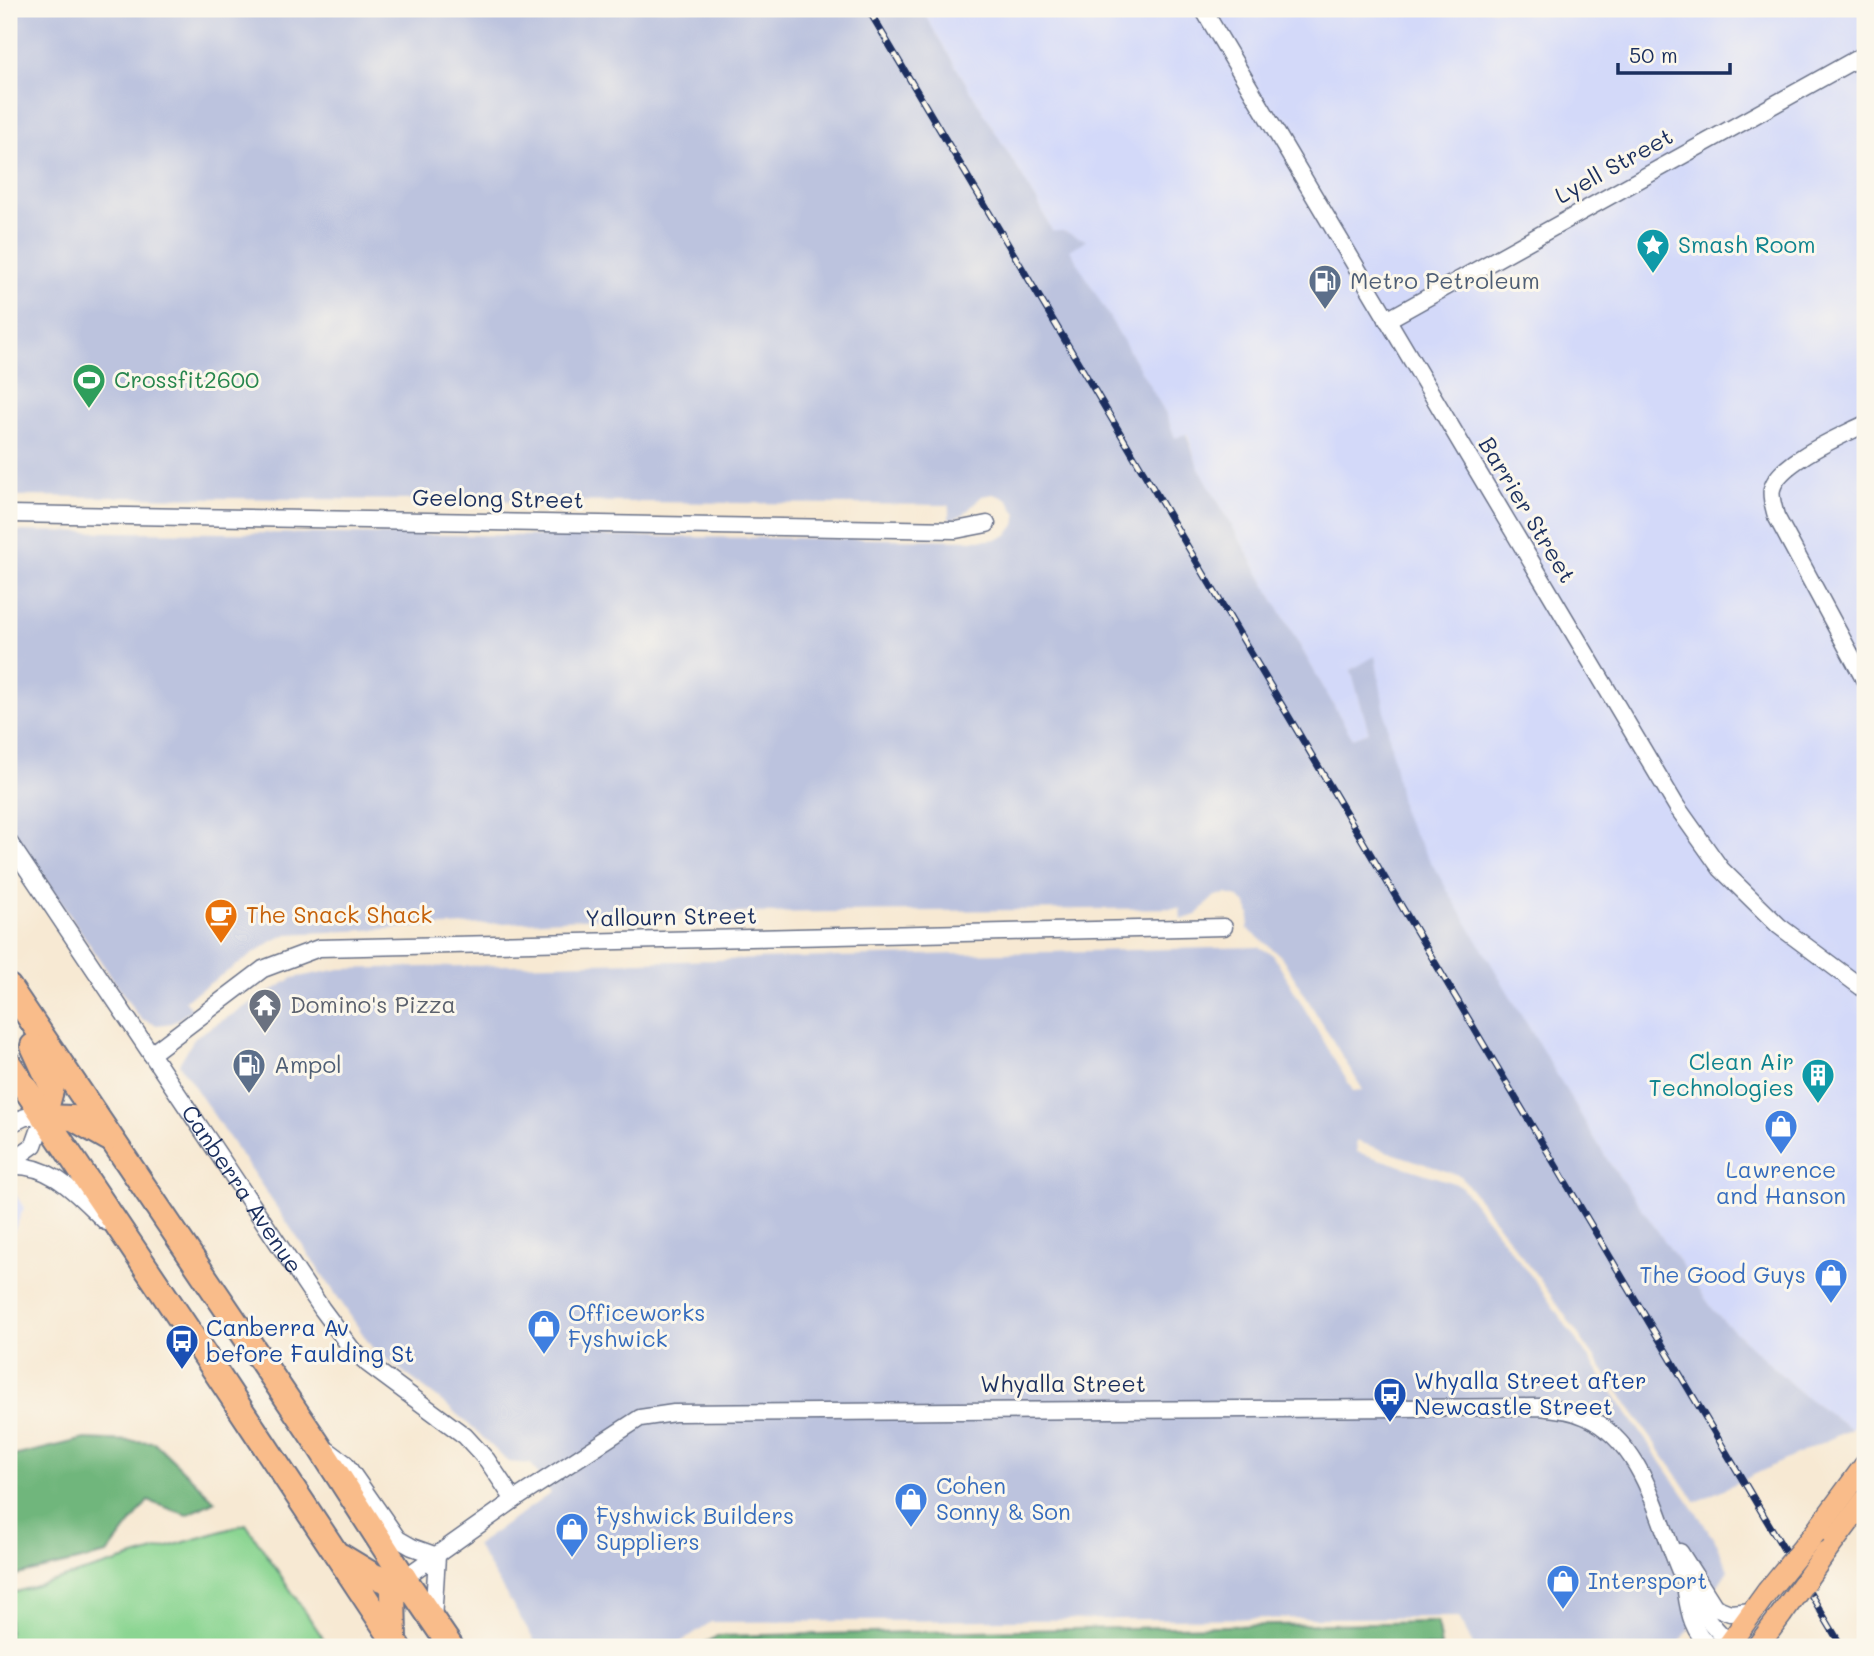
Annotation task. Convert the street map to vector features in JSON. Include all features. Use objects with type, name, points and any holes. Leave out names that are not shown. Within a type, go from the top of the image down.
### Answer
[{"type":"highway","points":[[9,987],[317,1443],[451,1647]]},
{"type":"highway","points":[[9,995],[47,1070],[52,1087],[44,1117]]},
{"type":"highway","points":[[9,1064],[396,1645]]},
{"type":"highway","points":[[44,1117],[73,1118],[113,1141]]},
{"type":"highway","points":[[333,1552],[387,1581],[404,1578]]},
{"type":"highway","points":[[396,1645],[392,1614],[393,1591],[404,1578]]},
{"type":"main road","points":[[1726,1646],[1865,1465]]},
{"type":"main road","points":[[1757,1647],[1865,1500]]},
{"type":"street","name":"Barrier Street","points":[[1203,9],[1677,807],[1721,869],[1779,926],[1865,990]]},
{"type":"street","name":"Lyell Street","points":[[1387,320],[1865,54]]},
{"type":"street","points":[[1865,424],[1781,472],[1772,489],[1776,516],[1858,651],[1865,681]]},
{"type":"street","name":"Geelong Street","points":[[9,514],[956,530],[987,524]]},
{"type":"street","name":"Canberra Avenue","points":[[9,842],[316,1300],[351,1348],[394,1385],[465,1436],[514,1500]]},
{"type":"street","name":"Yallourn Street","points":[[151,1054],[262,969],[319,948],[1224,927]]},
{"type":"street","points":[[9,1125],[25,1117],[44,1117],[34,1145],[9,1164]]},
{"type":"street","points":[[9,1164],[34,1166],[53,1176],[71,1189],[133,1248]]},
{"type":"street","name":"Whyalla Street","points":[[404,1578],[514,1500],[640,1418],[674,1412],[1539,1407],[1570,1411],[1587,1417],[1613,1435],[1638,1469],[1683,1579],[1693,1647]]},
{"type":"street","points":[[317,1443],[345,1463],[398,1539],[437,1556],[433,1621]]},
{"type":"street","name":"Whyalla Street","points":[[1666,1532],[1695,1572],[1715,1607],[1730,1613],[1753,1611]]},
{"type":"street","name":"Whyalla Street","points":[[1683,1579],[1726,1646]]},
{"type":"street","name":"Whyalla Street","points":[[1690,1615],[1701,1637],[1726,1646]]},
{"type":"shaded area","points":[[9,9],[921,9],[1038,203],[1052,231],[1063,231],[1086,240],[1070,250],[1166,414],[1175,438],[1186,434],[1198,466],[1352,738],[1369,732],[1351,670],[1375,656],[1403,815],[1608,1161],[1717,1315],[1803,1395],[1851,1429],[1696,1502],[1538,1277],[1461,1176],[1356,1141],[1357,1152],[1460,1185],[1535,1281],[1714,1538],[1728,1570],[1677,1647],[1474,1647],[1459,1617],[711,1622],[673,1647],[538,1647],[476,1545],[551,1493],[531,1464],[508,1462],[439,1399],[373,1349],[179,1064],[195,1037],[293,978],[340,969],[1259,947],[1273,955],[1353,1091],[1363,1090],[1281,956],[1248,929],[1250,915],[1246,904],[1238,897],[1227,894],[1215,896],[1196,915],[1181,920],[1180,908],[742,913],[288,934],[274,940],[185,1000],[192,1010],[172,1023],[157,1025],[141,1019],[9,825],[9,531],[990,540],[1008,534],[1015,525],[1017,515],[1008,499],[993,494],[982,496],[964,514],[953,519],[949,519],[949,505],[9,496]]},
{"type":"shaded area","points":[[921,9],[1865,9],[1865,1408],[1851,1429],[1803,1395],[1717,1315],[1608,1161],[1402,815],[1375,657],[1351,670],[1369,732],[1352,738],[1198,466],[1187,434],[1175,438],[1166,414],[1069,249],[1085,240],[1063,231],[1052,231],[1038,203]]},
{"type":"shaded area","points":[[9,1184],[24,1208],[9,1242]]},
{"type":"green space","points":[[85,1439],[154,1442],[215,1501],[187,1515],[148,1501],[107,1554],[9,1577],[9,1457]]},
{"type":"green space","points":[[246,1524],[329,1647],[9,1647],[9,1594]]},
{"type":"green space","points":[[1437,1622],[1441,1647],[700,1647],[717,1636]]},
{"type":"railway","points":[[868,9],[1842,1647]]},
{"type":"place","name":"Smash Room","points":[[1653,275]]},
{"type":"place","name":"Metro Petroleum","points":[[1325,311]]},
{"type":"place","name":"Crossfit2600","points":[[89,410]]},
{"type":"place","name":"The Snack Shack","points":[[221,945]]},
{"type":"place","name":"Domino's Pizza","points":[[265,1035]]},
{"type":"place","name":"Ampol","points":[[249,1095]]},
{"type":"place","name":"Clean Air Technologies","points":[[1818,1105]]},
{"type":"place","name":"Lawrence and Hanson","points":[[1781,1156]]},
{"type":"place","name":"The Good Guys","points":[[1831,1305]]},
{"type":"place","name":"Officeworks Fyshwick","points":[[544,1356]]},
{"type":"place","name":"Canberra Av before Faulding St","points":[[182,1371]]},
{"type":"place","name":"Whyalla Street after Newcastle Street","points":[[1390,1424]]},
{"type":"place","name":"Cohen Sonny & Son","points":[[911,1529]]},
{"type":"place","name":"Fyshwick Builders Suppliers","points":[[572,1559]]},
{"type":"place","name":"Intersport","points":[[1563,1611]]}]
